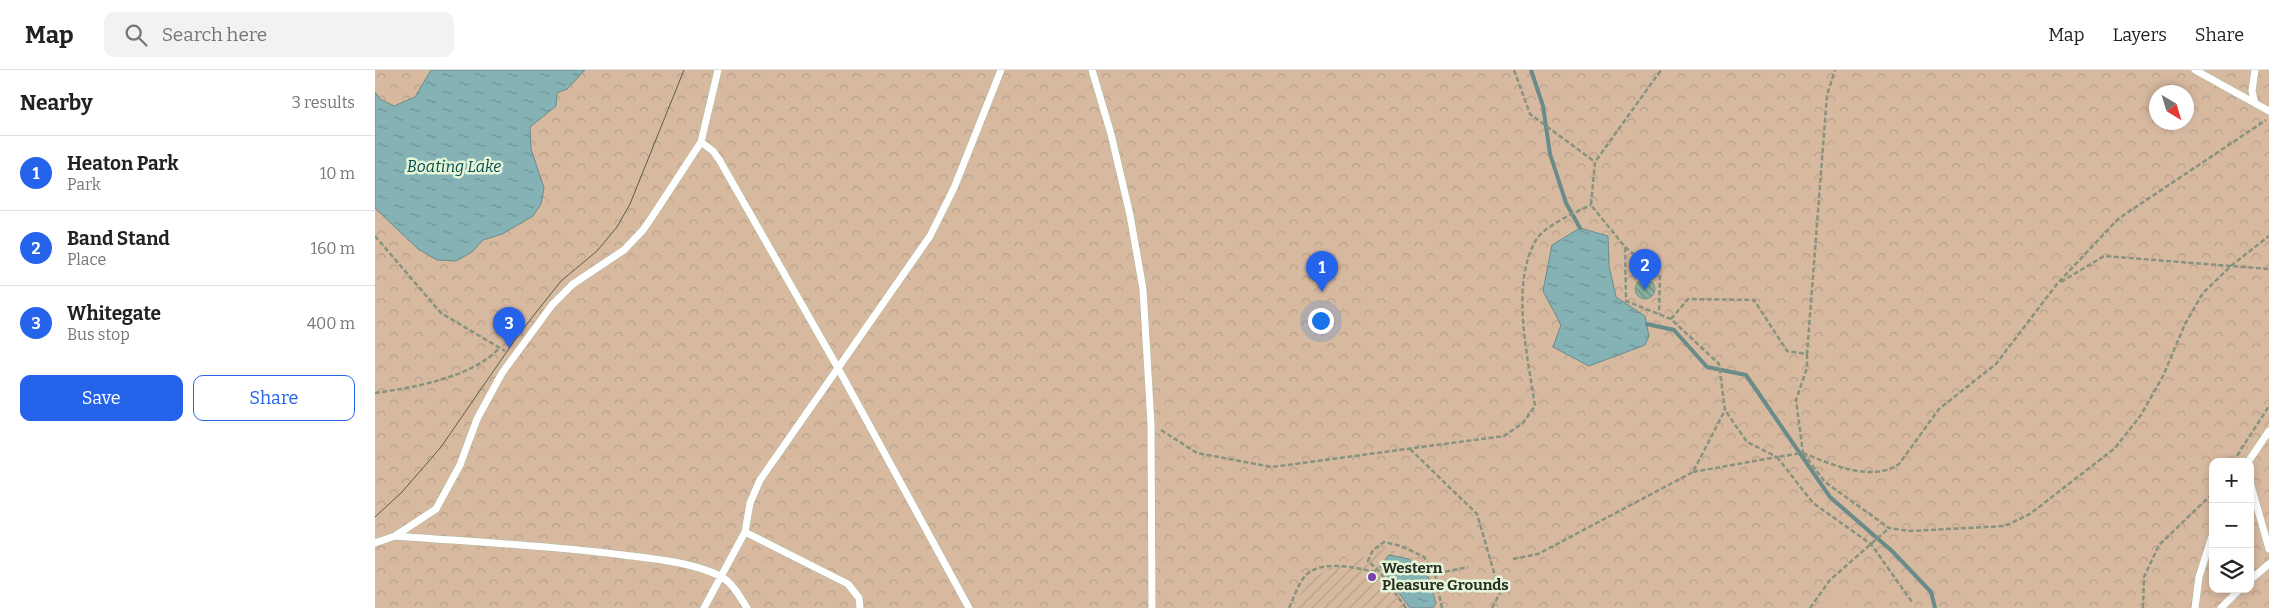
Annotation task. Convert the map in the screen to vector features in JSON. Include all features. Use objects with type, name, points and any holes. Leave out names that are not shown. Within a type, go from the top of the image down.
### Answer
[{"type":"lane","points":[[375,543],[395,536],[436,509],[461,465],[477,419],[513,356],[562,294],[624,250],[643,230],[701,142],[718,70]]},
{"type":"lane","points":[[704,608],[745,532],[750,503],[760,480],[930,236],[954,188],[1001,70]]},
{"type":"lane","points":[[1092,70],[1111,134],[1130,215],[1143,288],[1151,424],[1152,608]]},
{"type":"lane","points":[[2195,70],[2269,111]]},
{"type":"lane","points":[[2255,70],[2252,91],[2255,103]]},
{"type":"lane","points":[[701,142],[713,151],[720,161],[838,368],[969,608]]},
{"type":"lane","points":[[2251,458],[2269,431]]},
{"type":"lane","points":[[2254,496],[2269,549]]},
{"type":"lane","points":[[745,532],[848,584],[859,598],[860,608]]},
{"type":"lane","points":[[395,536],[572,548],[654,559],[697,568],[722,576],[738,593],[747,608]]},
{"type":"lane","points":[[2195,608],[2199,577],[2209,546]]},
{"type":"lane","points":[[2254,577],[2269,564]]},
{"type":"lane","points":[[2221,608],[2237,593]]},
{"type":"path","points":[[1514,70],[1530,114],[1595,162]]},
{"type":"path","points":[[1659,314],[1661,275],[1625,246],[1591,205],[1595,162],[1661,70]]},
{"type":"path","points":[[1835,70],[1827,95],[1807,368],[1796,400],[1802,453],[1825,482],[1889,528],[1910,531],[2005,526],[2030,514],[2115,448],[2141,415],[2163,376],[2185,324],[2203,293],[2232,265],[2269,236]]},
{"type":"path","points":[[1513,559],[1538,554],[1693,472],[1802,453],[1832,464],[1876,472],[1890,470],[1899,464],[1939,409],[1996,364],[2057,284],[2118,219],[2269,118]]},
{"type":"path","points":[[1151,424],[1197,453],[1272,467],[1504,436],[1523,423],[1535,406],[1521,317],[1526,267],[1536,238],[1561,219],[1591,205]]},
{"type":"path","points":[[375,236],[441,313],[513,356]]},
{"type":"path","points":[[1625,246],[1626,301],[1671,319],[1719,364],[1725,410],[1747,442],[1777,457],[1813,503],[1872,544],[1912,602]]},
{"type":"path","points":[[2057,284],[2104,256],[2269,269]]},
{"type":"path","points":[[1671,319],[1688,299],[1754,300],[1787,351],[1807,354]]},
{"type":"path","points":[[375,393],[409,389],[451,376],[490,358],[499,348]]},
{"type":"path","points":[[2236,458],[2269,406]]},
{"type":"path","points":[[1693,472],[1725,410]]},
{"type":"path","points":[[1410,448],[1477,514],[1500,593],[1492,608]]},
{"type":"path","points":[[2143,608],[2144,577],[2159,544],[2209,497]]},
{"type":"path","points":[[1810,608],[1830,580],[1889,528]]},
{"type":"path","points":[[1406,608],[1380,572],[1368,561],[1373,550],[1384,542],[1401,546],[1424,558],[1435,574],[1441,608]]},
{"type":"path","points":[[1289,608],[1306,576],[1321,567],[1333,566],[1380,572]]},
{"type":"path","points":[[1435,574],[1468,568]]},
{"type":"green space","points":[[375,70],[2269,70],[2269,608],[375,608]]},
{"type":"green space","name":"Western Pleasure Grounds","points":[[1386,548],[1414,558],[1431,576],[1437,608],[1294,608],[1309,578]]},
{"type":"green space","points":[[1834,585],[1849,608],[1816,608]]},
{"type":"water","name":"Boating Lake","points":[[431,70],[585,70],[567,89],[557,93],[556,106],[530,127],[531,149],[544,188],[541,204],[533,216],[502,234],[483,240],[472,252],[456,261],[437,260],[418,249],[375,208],[375,92],[380,99],[394,106],[415,97]]},
{"type":"water","points":[[1580,228],[1608,236],[1609,266],[1616,297],[1645,316],[1649,336],[1645,345],[1589,366],[1553,347],[1561,325],[1543,291],[1552,245]]},
{"type":"water","points":[[1389,555],[1409,559],[1428,577],[1436,603],[1433,608],[1410,608],[1380,567]]},
{"type":"building","points":[[1641,279],[1649,279],[1655,285],[1655,293],[1649,299],[1641,299],[1635,293],[1635,285]]},
{"type":"waterway","points":[[1531,70],[1543,106],[1550,154],[1566,203],[1580,228]]},
{"type":"waterway","points":[[1647,324],[1674,330],[1707,367],[1746,375],[1830,497],[1892,551],[1931,592],[1935,608]]},
{"type":"tram line","points":[[375,517],[402,492],[441,447],[519,334],[561,281],[597,251],[617,227],[630,204],[684,70]]},
{"type":"place","name":"Band Stand","points":[[1645,290]]},
{"type":"place","name":"Heaton Park","points":[[1322,292]]},
{"type":"place","name":"Whitegate","points":[[509,348]]},
{"type":"place","name":"Western Pleasure Grounds","points":[[1372,577]]}]
